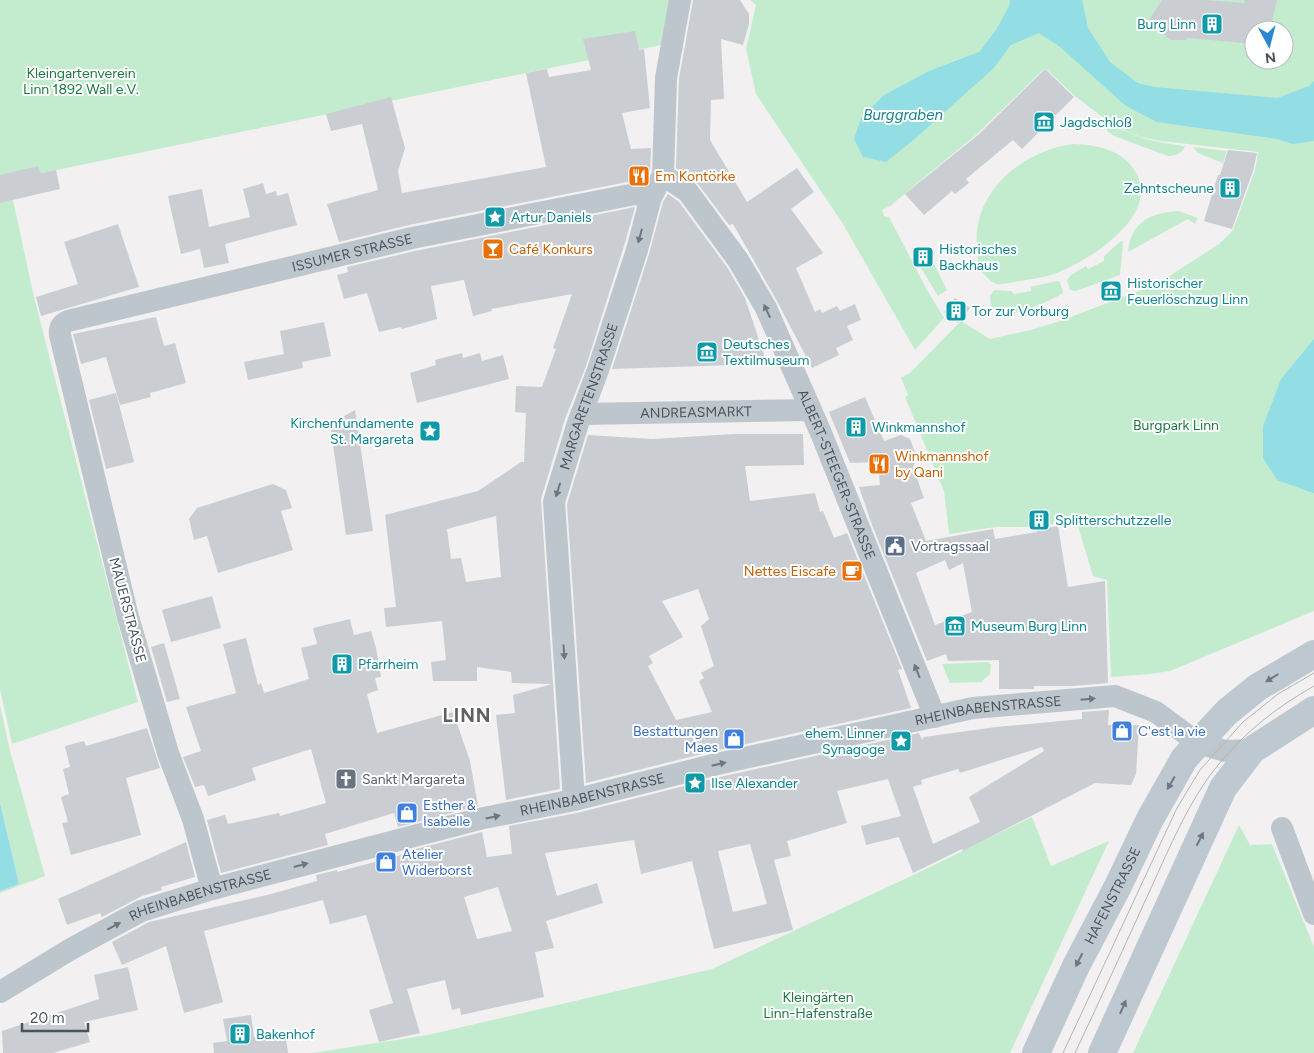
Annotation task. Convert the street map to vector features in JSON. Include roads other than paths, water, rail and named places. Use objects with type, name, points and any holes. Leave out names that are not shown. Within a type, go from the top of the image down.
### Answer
[{"type":"main road","points":[[1198,742],[1227,712],[1258,687],[1314,654]]},
{"type":"main road","points":[[1102,1053],[1223,788],[1252,750],[1314,710]]},
{"type":"main road","name":"HAFENSTRASSE","points":[[1036,1053],[1076,966],[1118,886],[1150,819],[1184,759],[1198,742]]},
{"type":"street","name":"MARGARETENSTRASSE","points":[[574,800],[554,502],[637,250],[651,198],[664,174],[666,78],[680,0]]},
{"type":"street","name":"ALBERT-STEEGER-STRASSE","points":[[664,174],[688,192],[738,260],[766,308],[825,442],[935,716]]},
{"type":"street","name":"ISSUMER STRASSE","points":[[59,328],[68,321],[412,238],[635,194],[651,198]]},
{"type":"street","name":"MAUERSTRASSE","points":[[59,328],[128,617],[168,753],[193,819],[212,889]]},
{"type":"street","name":"ANDREASMARKT","points":[[582,414],[810,410]]},
{"type":"street","name":"RHEINBABENSTRASSE","points":[[0,992],[71,949],[141,911],[212,889],[479,819],[574,800],[717,764],[973,708],[1114,696],[1156,712],[1198,742],[1225,751],[1252,750]]},
{"type":"street","points":[[1282,828],[1314,914]]},
{"type":"water","name":"Burggraben","points":[[1010,0],[1082,0],[1088,28],[1110,62],[1138,83],[1154,87],[1277,98],[1309,86],[1314,81],[1314,141],[1293,144],[1277,139],[1157,122],[1126,106],[1060,47],[1039,33],[1011,45],[994,68],[886,162],[863,157],[854,139],[861,118],[884,95],[929,71],[979,52],[996,30],[1009,6]]},
{"type":"water","points":[[1314,339],[1313,493],[1277,480],[1263,458],[1263,426],[1281,379]]},
{"type":"water","points":[[0,803],[19,884],[0,891]]},
{"type":"tram line","points":[[1063,1053],[1177,808],[1200,770],[1243,722],[1278,694],[1314,673]]},
{"type":"tram line","points":[[1075,1053],[1173,840],[1198,793],[1218,765],[1240,741],[1287,702],[1314,686]]},
{"type":"place","name":"Burg Linn","points":[[1212,24]]},
{"type":"place","name":"Jagdschloß","points":[[1044,122]]},
{"type":"place","name":"Em Kontörke","points":[[639,176]]},
{"type":"place","name":"Zehntscheune","points":[[1230,188]]},
{"type":"place","name":"Artur Daniels","points":[[495,217]]},
{"type":"place","name":"Café Konkurs","points":[[493,249]]},
{"type":"place","name":"Historisches Backhaus","points":[[923,257]]},
{"type":"place","name":"Historischer Feuerlöschzug Linn","points":[[1111,291]]},
{"type":"place","name":"Tor zur Vorburg","points":[[956,311]]},
{"type":"place","name":"Deutsches Textilmuseum","points":[[707,352]]},
{"type":"place","name":"Winkmannshof","points":[[856,427]]},
{"type":"place","name":"Kirchenfundamente St. Margareta","points":[[430,431]]},
{"type":"place","name":"Winkmannshof by Qani","points":[[879,464]]},
{"type":"place","name":"Splitterschutzzelle","points":[[1039,520]]},
{"type":"place","name":"Vortragssaal","points":[[895,546]]},
{"type":"place","name":"Nettes Eiscafe","points":[[852,571]]},
{"type":"place","name":"Museum Burg Linn","points":[[955,626]]},
{"type":"place","name":"Pfarrheim","points":[[342,664]]},
{"type":"place","name":"C'est la vie","points":[[1122,731]]},
{"type":"place","name":"Bestattungen Maes","points":[[734,739]]},
{"type":"place","name":"ehem. Linner Synagoge","points":[[901,741]]},
{"type":"place","name":"Sankt Margareta","points":[[346,779]]},
{"type":"place","name":"Ilse Alexander","points":[[695,783]]},
{"type":"place","name":"Esther & Isabelle","points":[[407,813]]},
{"type":"place","name":"Atelier Widerborst","points":[[386,862]]},
{"type":"place","name":"Bakenhof","points":[[240,1034]]},
{"type":"district","name":"LINN","points":[[467,715]]},
{"type":"park label","name":"Kleingartenverein Linn 1892 Wall e.V.","points":[[81,82]]},
{"type":"park label","name":"Burgpark Linn","points":[[1176,425]]},
{"type":"park label","name":"Kleingärten Linn-Hafenstraße","points":[[818,1006]]}]
